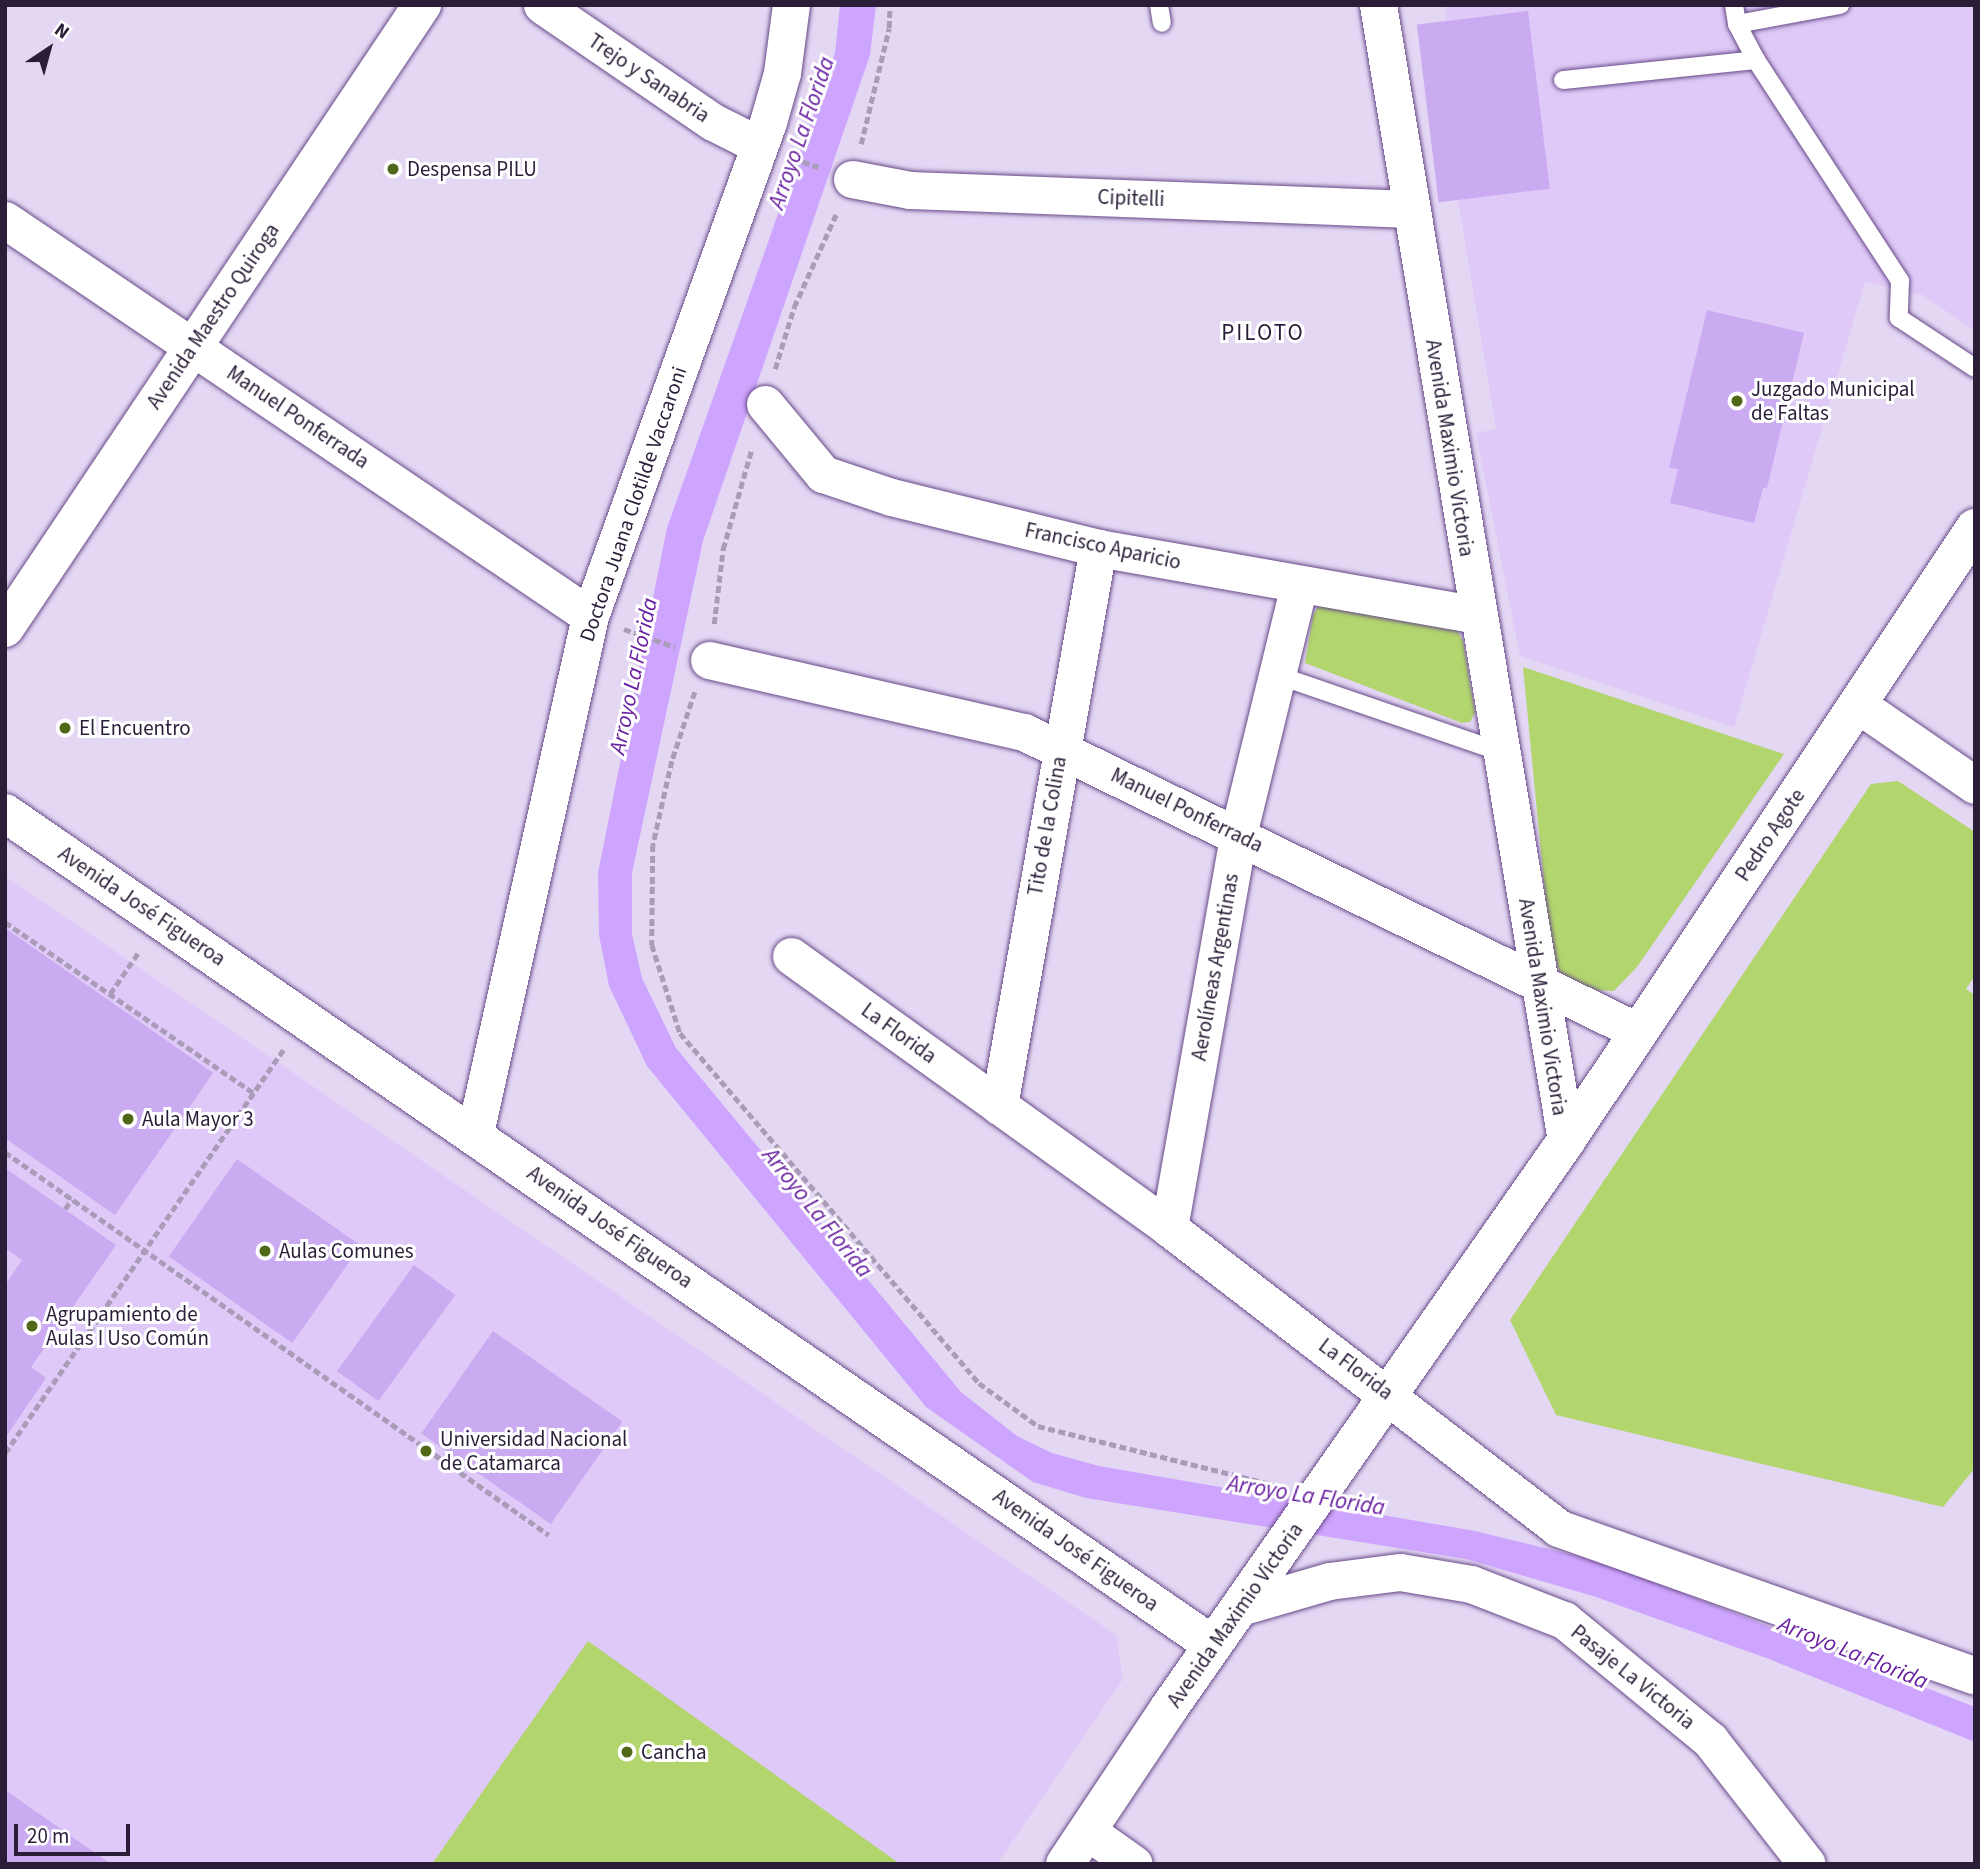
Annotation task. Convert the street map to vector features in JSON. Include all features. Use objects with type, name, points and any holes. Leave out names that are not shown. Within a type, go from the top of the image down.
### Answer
[{"type":"main road","name":"Avenida Maestro Quiroga","points":[[5,628],[422,5]]},
{"type":"main road","name":"Pedro Agote","points":[[1566,1141],[1975,528]]},
{"type":"main road","name":"Avenida José Figueroa","points":[[5,813],[475,1133],[1213,1645]]},
{"type":"main road","name":"Avenida Maximio Victoria","points":[[1065,1864],[1213,1645],[1566,1141]]},
{"type":"street","name":"Trejo y Sanabria","points":[[542,5],[713,122],[759,145]]},
{"type":"street","name":"Doctora Juana Clotilde Vaccaroni","points":[[475,1133],[590,617],[759,145],[782,73],[791,5]]},
{"type":"street","name":"Avenida Maximio Victoria","points":[[1378,5],[1566,1141]]},
{"type":"street","name":"Cipitelli","points":[[852,179],[911,190],[1411,209]]},
{"type":"street","name":"Manuel Ponferrada","points":[[5,219],[590,617]]},
{"type":"street","name":"Francisco Aparicio","points":[[765,404],[823,474],[891,497],[1098,548],[1478,615]]},
{"type":"street","name":"Tito de la Colina","points":[[999,1106],[1060,747],[1098,548]]},
{"type":"street","name":"Aerolíneas Argentinas","points":[[1169,1228],[1238,835],[1299,585]]},
{"type":"street","name":"Manuel Ponferrada","points":[[709,660],[1024,732],[1060,747],[1539,980],[1639,1032]]},
{"type":"street","points":[[1857,704],[1975,785]]},
{"type":"street","name":"La Florida","points":[[791,956],[1169,1228],[1389,1394],[1558,1528],[1975,1676]]},
{"type":"street","name":"Pasaje La Victoria","points":[[1240,1607],[1329,1581],[1400,1572],[1471,1584],[1564,1620],[1710,1740],[1807,1864]]},
{"type":"street","points":[[1087,1831],[1134,1864]]},
{"type":"lane","points":[[1734,5],[1737,24],[1756,60],[1900,281],[1899,318],[1975,369]]},
{"type":"lane","points":[[1737,24],[1840,5]]},
{"type":"lane","points":[[1563,80],[1756,60]]},
{"type":"lane","points":[[1277,675],[1501,752]]},
{"type":"path","points":[[890,5],[889,28],[852,179],[794,307],[723,548],[709,660],[689,705],[653,845],[652,945],[680,1033],[979,1383],[1038,1426],[1264,1485],[1322,1490]]},
{"type":"path","points":[[759,145],[852,179]]},
{"type":"path","points":[[590,617],[709,660]]},
{"type":"path","points":[[5,922],[254,1093]]},
{"type":"path","points":[[110,994],[138,953]]},
{"type":"path","points":[[5,1453],[306,1018]]},
{"type":"path","points":[[5,1152],[549,1535]]},
{"type":"path","points":[[65,1209],[72,1199]]},
{"type":"shaded area","points":[[840,5],[876,5],[870,55],[703,541],[632,873],[632,934],[642,978],[676,1048],[961,1392],[1017,1436],[1052,1453],[1099,1466],[1475,1531],[1606,1563],[1975,1707],[1975,1742],[1769,1659],[1593,1596],[1466,1559],[1086,1498],[1033,1482],[926,1407],[647,1066],[609,986],[599,935],[598,873],[667,528],[835,53]]},
{"type":"shaded area","points":[[1445,5],[1975,5],[1975,331],[1923,295],[1865,282],[1734,727],[1520,656],[1476,433],[1496,429],[1458,200],[1439,202],[1417,24],[1446,20]]},
{"type":"shaded area","name":"Universidad Nacional de Catamarca","points":[[5,876],[1116,1635],[1123,1679],[997,1864],[5,1864]]},
{"type":"green space","points":[[1331,602],[1456,628],[1463,641],[1475,713],[1470,722],[1462,723],[1305,663],[1313,615],[1319,606]]},
{"type":"green space","points":[[1523,667],[1784,754],[1637,967],[1614,991],[1585,990],[1560,973],[1550,946]]},
{"type":"green space","points":[[1898,781],[1975,832],[1975,976],[1966,989],[1975,995],[1975,1468],[1943,1507],[1556,1415],[1510,1320],[1871,784]]},
{"type":"green space","name":"Cancha","points":[[588,1641],[900,1864],[432,1864]]},
{"type":"building","points":[[1528,11],[1550,189],[1439,202],[1417,25]]},
{"type":"building","name":"Juzgado Municipal de Faltas","points":[[1707,310],[1804,333],[1767,488],[1763,488],[1754,523],[1670,503],[1678,469],[1669,468]]},
{"type":"building","points":[[5,928],[213,1073],[115,1215],[5,1138]]},
{"type":"building","name":"Aulas Comunes","points":[[237,1159],[361,1246],[292,1343],[169,1256]]},
{"type":"building","name":"Agrupamiento de Aulas I Uso Común","points":[[5,1168],[116,1245],[31,1367],[46,1378],[5,1438],[5,1285],[22,1260],[5,1248]]},
{"type":"building","points":[[414,1265],[455,1295],[378,1401],[337,1371]]},
{"type":"building","points":[[493,1331],[622,1422],[551,1524],[421,1433]]},
{"type":"building","points":[[5,1790],[111,1864],[5,1864]]},
{"type":"place","name":"Despensa PILU","points":[[393,169]]},
{"type":"place","name":"Juzgado Municipal de Faltas","points":[[1737,401]]},
{"type":"place","name":"El Encuentro","points":[[65,728]]},
{"type":"place","name":"Aula Mayor 3","points":[[128,1119]]},
{"type":"place","name":"Aulas Comunes","points":[[265,1251]]},
{"type":"place","name":"Agrupamiento de Aulas I Uso Común","points":[[32,1326]]},
{"type":"place","name":"Universidad Nacional de Catamarca","points":[[426,1451]]},
{"type":"place","name":"Cancha","points":[[627,1752]]},
{"type":"district","name":"PILOTO","points":[[1263,333]]},
{"type":"water label","name":"Arroyo La Florida","points":[[802,133]]},
{"type":"water label","name":"Arroyo La Florida","points":[[634,676]]},
{"type":"water label","name":"Arroyo La Florida","points":[[817,1213]]},
{"type":"water label","name":"Arroyo La Florida","points":[[1306,1496]]},
{"type":"water label","name":"Arroyo La Florida","points":[[1853,1653]]}]
